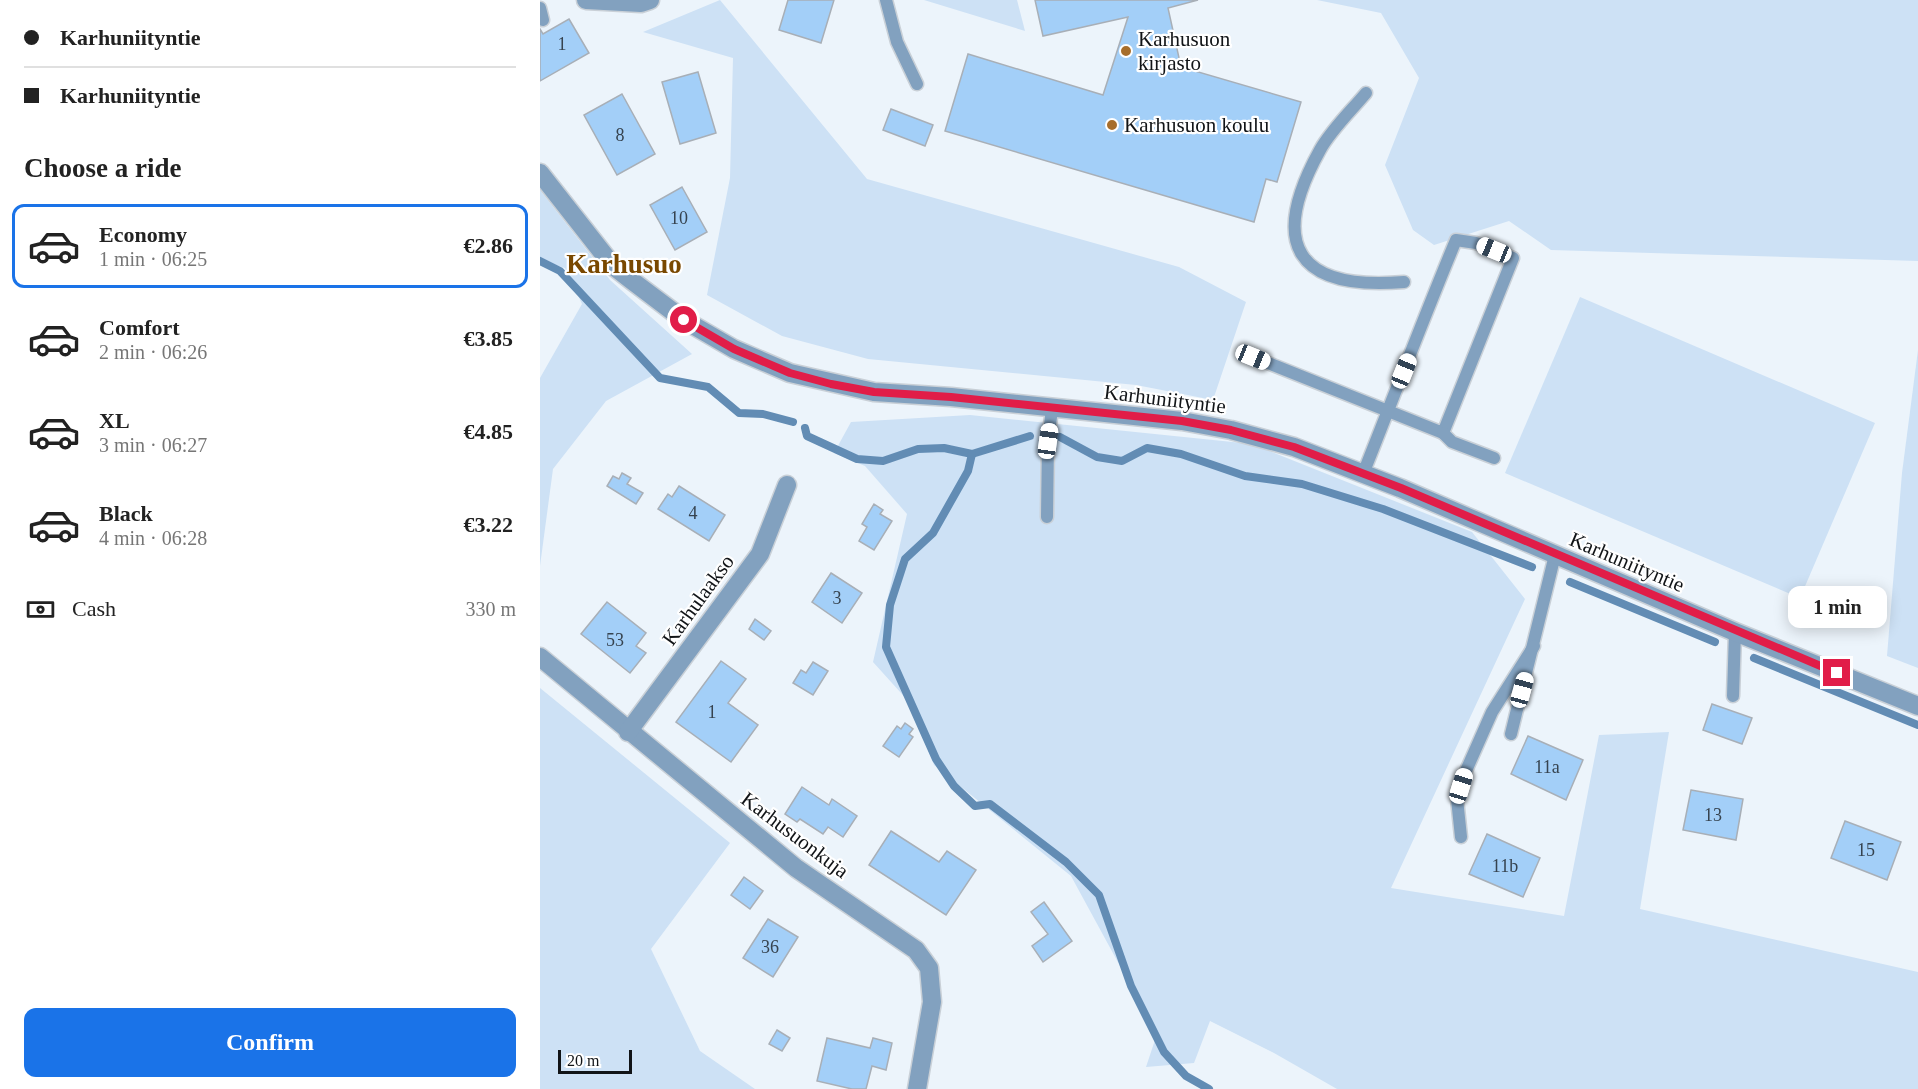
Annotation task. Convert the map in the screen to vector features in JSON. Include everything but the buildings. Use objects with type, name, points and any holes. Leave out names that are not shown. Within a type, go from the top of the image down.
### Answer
[{"type":"street","points":[[586,0],[641,3],[650,0]]},
{"type":"street","name":"Karhuniityntie","points":[[540,173],[613,266],[684,320],[734,349],[790,373],[874,392],[951,397],[1182,421],[1231,430],[1294,447],[1735,632],[1918,706]]},
{"type":"street","name":"Karhulaakso","points":[[628,732],[760,554],[788,485]]},
{"type":"street","name":"Karhusuonkuja","points":[[540,657],[628,732],[796,868],[916,950],[929,968],[932,1002],[917,1089]]},
{"type":"lane","points":[[886,0],[897,42],[917,84]]},
{"type":"lane","points":[[1366,93],[1321,148],[1312,167],[1299,196],[1293,220],[1297,243],[1304,258],[1315,269],[1333,279],[1376,284],[1404,282]]},
{"type":"lane","points":[[1363,474],[1456,240],[1485,246],[1513,258],[1443,433]]},
{"type":"lane","points":[[1253,357],[1443,433],[1452,442],[1494,458]]},
{"type":"lane","points":[[1047,517],[1048,441],[1052,409]]},
{"type":"lane","points":[[1511,734],[1555,555]]},
{"type":"lane","points":[[1733,696],[1735,632]]},
{"type":"lane","points":[[1461,837],[1457,798],[1465,773],[1492,712],[1534,646]]},
{"type":"shaded area","points":[[720,0],[867,179],[1179,267],[1246,302],[1213,400],[1136,385],[868,359],[782,336],[707,295],[730,178],[733,58],[643,32]]},
{"type":"shaded area","points":[[924,0],[1017,0],[1025,31]]},
{"type":"shaded area","points":[[1317,0],[1918,0],[1918,261],[1551,250],[1509,221],[1434,245],[1413,230],[1385,165],[1419,78],[1381,13]]},
{"type":"shaded area","points":[[540,190],[610,280],[692,354],[606,401],[553,469],[540,566],[540,378],[582,304],[565,268],[540,260]]},
{"type":"shaded area","points":[[1580,297],[1875,423],[1800,598],[1505,473]]},
{"type":"shaded area","points":[[1918,350],[1918,668],[1887,656],[1902,473]]},
{"type":"shaded area","points":[[970,415],[1252,444],[1472,532],[1525,599],[1391,888],[1564,916],[1599,735],[1669,732],[1640,909],[1918,972],[1918,1089],[1337,1089],[1274,1053],[1210,1021],[1194,1063],[1146,1067],[1157,1034],[1071,876],[934,765],[910,703],[873,662],[907,514],[865,466],[834,453],[851,422]]},
{"type":"shaded area","points":[[540,688],[730,843],[651,949],[700,1051],[755,1089],[540,1089]]},
{"type":"waterway","points":[[540,261],[560,271],[660,378],[708,387],[739,413],[763,414],[793,422]]},
{"type":"waterway","points":[[805,428],[807,436],[857,459],[883,461],[918,449],[944,448],[972,454],[1030,436]]},
{"type":"waterway","points":[[1060,437],[1097,457],[1122,461],[1147,448],[1181,454],[1245,476],[1302,484],[1383,509],[1532,567]]},
{"type":"waterway","points":[[972,454],[968,471],[933,533],[905,559],[890,605],[886,647],[936,759],[954,786],[975,806],[990,804],[1066,862],[1099,895],[1131,986],[1164,1052],[1186,1076],[1209,1089]]},
{"type":"waterway","points":[[1570,582],[1715,642]]},
{"type":"waterway","points":[[1754,658],[1918,725]]},
{"type":"place","name":"Karhusuon kirjasto","points":[[1126,51]]},
{"type":"place","name":"Karhusuon koulu","points":[[1112,125]]},
{"type":"district","name":"Karhusuo","points":[[624,264]]},
{"type":"route","points":[[684,320],[734,349],[790,373],[831,384],[874,392],[951,397],[1182,421],[1231,430],[1294,447],[1401,488],[1714,623],[1837,673]]}]
